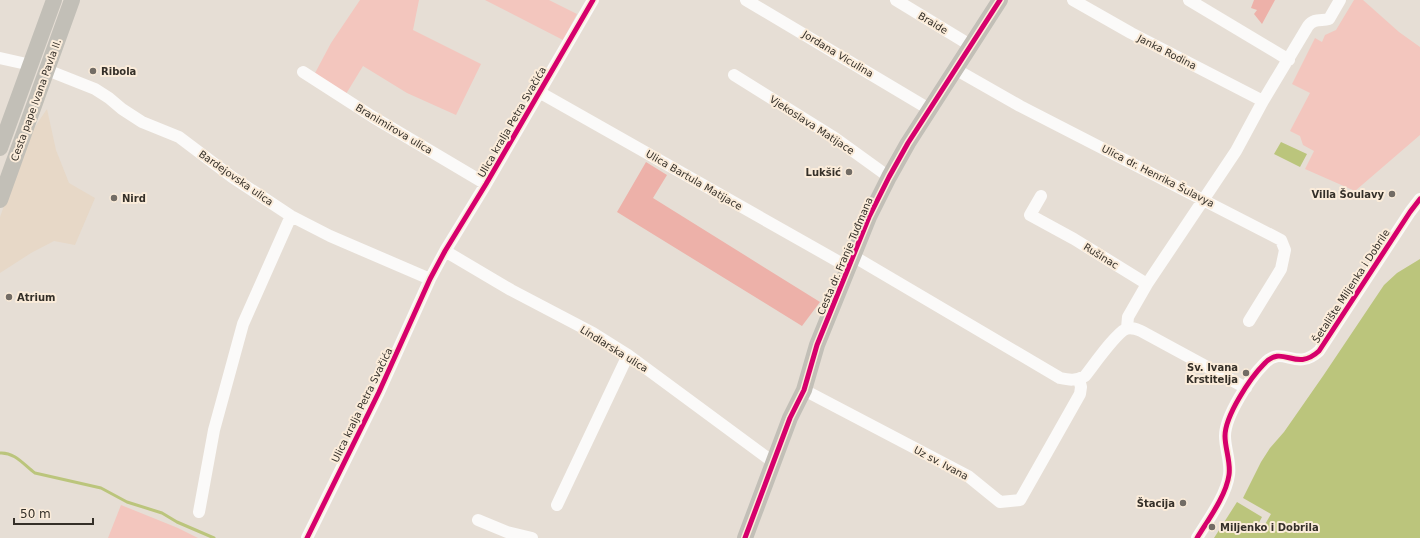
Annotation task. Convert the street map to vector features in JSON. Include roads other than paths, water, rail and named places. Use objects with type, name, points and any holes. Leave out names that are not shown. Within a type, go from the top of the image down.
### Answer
[{"type":"main road","name":"Cesta pape Ivana Pavla II.","points":[[0,148],[54,0]]},
{"type":"main road","name":"Cesta pape Ivana Pavla II.","points":[[0,200],[72,0]]},
{"type":"main road","name":"Cesta dr. Franje Tuđmana","points":[[745,538],[790,418],[804,390],[817,345],[869,218],[908,143],[1000,0]]},
{"type":"street","name":"Ulica kralja Petra Svačića","points":[[445,251],[486,184],[593,0]]},
{"type":"street","name":"Jordana Viculina","points":[[746,0],[929,109]]},
{"type":"street","name":"Braide","points":[[896,0],[970,45]]},
{"type":"street","name":"Janka Rodina","points":[[1074,0],[1131,33],[1263,101]]},
{"type":"street","points":[[1189,0],[1288,60]]},
{"type":"street","points":[[1127,328],[1128,317],[1147,284],[1236,151],[1263,101],[1311,22],[1329,19],[1340,0]]},
{"type":"street","points":[[0,58],[31,65]]},
{"type":"street","name":"Ulica dr. Henrika Šulavya","points":[[955,69],[1020,106],[1281,240],[1285,250],[1281,269],[1249,320]]},
{"type":"street","name":"Bardejovska ulica","points":[[47,70],[95,89],[142,122],[179,137],[232,177],[291,216],[330,236],[430,280]]},
{"type":"street","name":"Branimirova ulica","points":[[303,72],[373,117],[486,184]]},
{"type":"street","name":"Vjekoslava Matijace","points":[[734,75],[835,138],[889,177]]},
{"type":"street","name":"Ulica Bartula Matijace","points":[[539,92],[850,262]]},
{"type":"street","name":"Rušinac","points":[[1041,196],[1030,215],[1074,239],[1147,284]]},
{"type":"street","name":"Šetalište Miljenka i Dobrile","points":[[1197,538],[1224,491],[1229,476],[1225,447],[1226,423],[1246,388],[1264,364],[1275,356],[1280,355],[1298,360],[1306,360],[1319,351],[1420,199]]},
{"type":"street","points":[[199,512],[214,430],[242,324],[291,216]]},
{"type":"street","points":[[430,280],[445,251]]},
{"type":"street","name":"Lindlarska ulica","points":[[445,251],[511,290],[593,333],[628,355],[773,462]]},
{"type":"street","points":[[850,262],[1060,378],[1079,380],[1084,376],[1118,334],[1127,328],[1132,328],[1141,331],[1246,388]]},
{"type":"street","name":"Ulica kralja Petra Svačića","points":[[308,538],[380,392],[430,280]]},
{"type":"street","points":[[557,506],[628,355]]},
{"type":"street","name":"Uz sv. Ivana","points":[[804,390],[968,476],[1000,502],[1020,500],[1080,394],[1081,387],[1079,380]]},
{"type":"street","points":[[478,520],[507,532],[532,538]]},
{"type":"waterway","points":[[0,453],[5,453],[15,457],[35,473],[101,488],[127,502],[162,513],[177,522],[214,538]]},
{"type":"place","name":"Ribola","points":[[93,71]]},
{"type":"place","name":"Lukšić","points":[[849,172]]},
{"type":"place","name":"Villa Šoulavy","points":[[1392,194]]},
{"type":"place","name":"Nird","points":[[114,198]]},
{"type":"place","name":"Atrium","points":[[9,297]]},
{"type":"place","name":"Sv. Ivana Krstitelja","points":[[1246,373]]},
{"type":"place","name":"Štacija","points":[[1183,503]]},
{"type":"place","name":"Miljenko i Dobrila","points":[[1212,527]]}]
